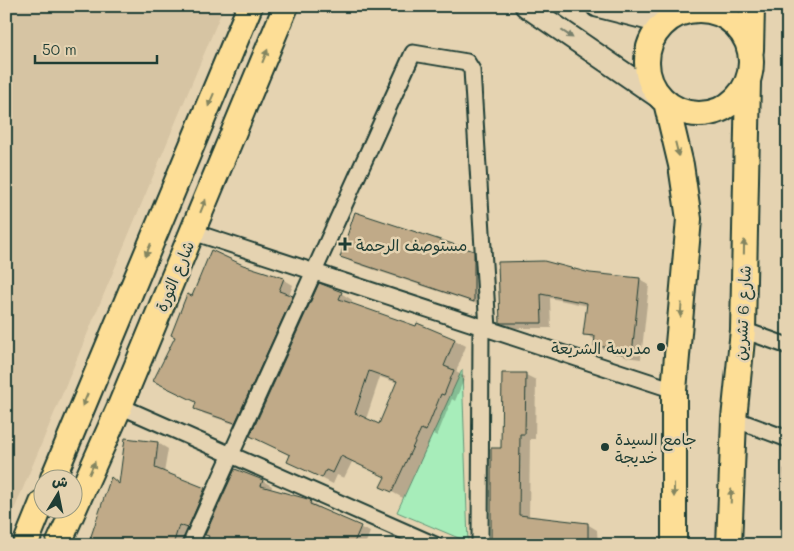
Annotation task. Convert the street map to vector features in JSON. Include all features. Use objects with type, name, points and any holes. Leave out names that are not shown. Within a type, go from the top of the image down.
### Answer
[{"type":"main road","name":"شارع الثورة","points":[[56,468],[250,6]]},
{"type":"main road","name":"شارع الثورة","points":[[58,545],[120,406],[286,6]]},
{"type":"main road","points":[[526,6],[666,102],[680,110],[696,114],[712,112],[727,106],[739,95],[748,81],[751,68],[752,6]]},
{"type":"main road","points":[[596,6],[666,15],[693,10],[709,10],[724,16],[737,26],[746,39],[751,54]]},
{"type":"main road","points":[[666,15],[653,37],[648,54],[648,72],[654,88],[666,102],[681,165],[690,219],[674,390],[674,545]]},
{"type":"main road","name":"شارع 6 تشرين","points":[[728,545],[734,420],[743,330],[748,81]]},
{"type":"main road","points":[[25,545],[36,518]]},
{"type":"street","points":[[190,545],[410,57],[413,53],[418,52],[466,62],[472,70],[485,328],[480,545]]},
{"type":"street","points":[[193,232],[674,390]]},
{"type":"street","points":[[743,330],[788,346]]},
{"type":"street","points":[[120,406],[435,545]]},
{"type":"street","points":[[734,420],[788,439]]},
{"type":"shaded area","points":[[6,6],[224,6],[6,529]]},
{"type":"green space","points":[[462,370],[468,542],[397,512]]},
{"type":"building","points":[[355,212],[474,251],[474,302],[340,257]]},
{"type":"building","points":[[211,250],[243,265],[284,278],[279,291],[293,296],[235,423],[194,409],[196,402],[153,381],[175,337],[171,335],[187,294],[192,296]]},
{"type":"building","points":[[544,261],[590,273],[640,278],[632,354],[614,353],[615,348],[594,346],[595,336],[583,335],[587,303],[541,294],[542,323],[500,323],[498,262]]},
{"type":"building","points":[[319,283],[342,292],[339,299],[416,326],[417,323],[455,339],[444,366],[454,370],[444,395],[441,394],[426,431],[421,429],[392,492],[380,487],[385,477],[341,456],[333,473],[326,470],[322,478],[287,462],[290,455],[250,436]],"holes":[[[369,371],[397,381],[379,424],[355,413]]]},
{"type":"building","points":[[502,373],[526,373],[525,434],[520,434],[519,515],[588,523],[588,545],[491,545],[491,448],[501,448]]},
{"type":"building","points":[[125,438],[158,442],[155,468],[205,488],[188,528],[179,525],[173,545],[88,545],[111,477],[119,484]]},
{"type":"building","points":[[235,469],[263,480],[261,486],[311,500],[310,504],[361,526],[353,545],[205,545],[209,536],[205,535]]},
{"type":"place","name":"مستوصف الرحمة","points":[[345,244]]},
{"type":"place","name":"مدرسة الشريعة","points":[[661,347]]},
{"type":"place","name":"جامع السيدة خديجة","points":[[605,447]]}]
